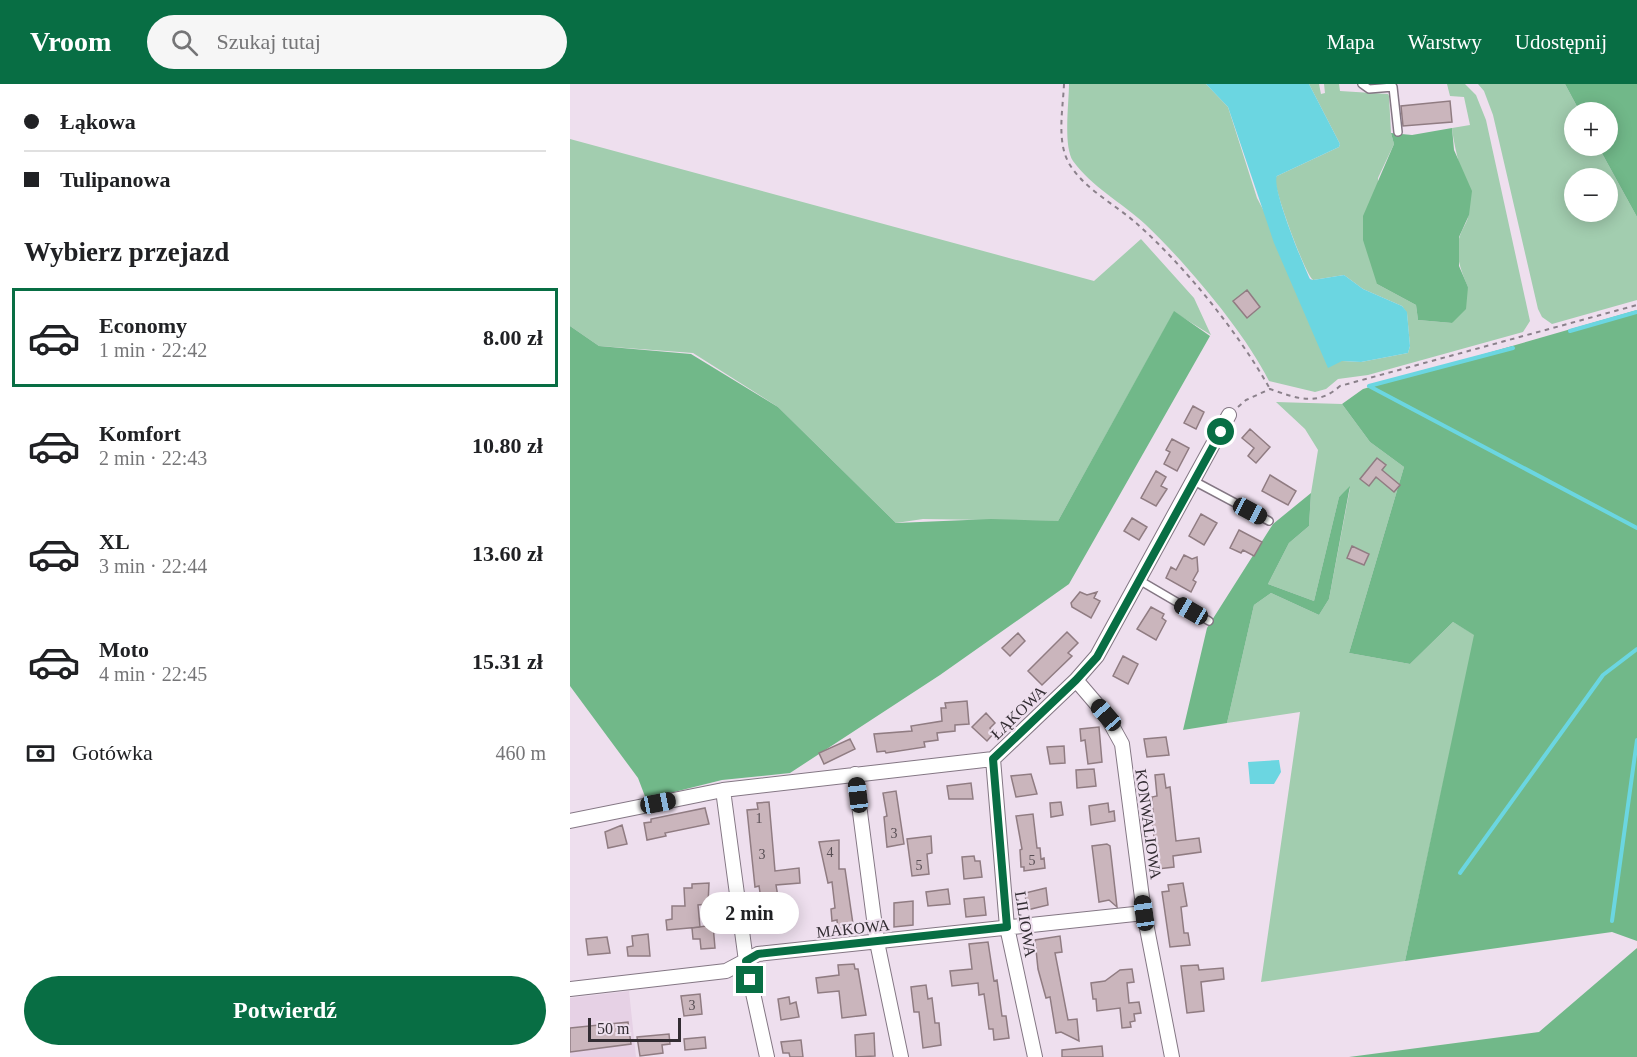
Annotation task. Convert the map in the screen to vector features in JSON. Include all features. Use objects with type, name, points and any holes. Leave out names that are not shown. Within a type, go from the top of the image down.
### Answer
[{"type":"street","name":"ŁĄKOWA","points":[[570,821],[723,790],[993,759],[1097,657],[1230,415]]},
{"type":"street","name":"KONWALIOWA","points":[[1076,680],[1106,715],[1122,744],[1144,913],[1172,1057]]},
{"type":"street","name":"LILIOWA","points":[[993,759],[1007,927],[1035,1057]]},
{"type":"street","points":[[855,774],[877,942],[901,1057]]},
{"type":"street","points":[[723,790],[746,961],[767,1057]]},
{"type":"street","name":"MAKOWA","points":[[570,989],[726,971],[758,954],[1144,913]]},
{"type":"lane","points":[[1362,84],[1369,89],[1393,87],[1398,132]]},
{"type":"lane","points":[[1194,482],[1269,521]]},
{"type":"lane","points":[[1139,580],[1209,621]]},
{"type":"path","points":[[1064,84],[1064,148],[1069,164],[1081,178],[1136,223],[1196,285],[1258,367],[1270,389],[1294,397],[1318,400],[1330,396],[1340,386],[1637,305]]},
{"type":"path","points":[[1230,415],[1246,400],[1270,389]]},
{"type":"shaded area","points":[[629,991],[636,1057],[570,1057],[570,998]]},
{"type":"green space","points":[[1069,84],[1206,84],[1228,107],[1257,198],[1342,361],[1361,362],[1408,353],[1410,346],[1407,313],[1402,306],[1363,289],[1344,275],[1313,280],[1297,249],[1275,179],[1339,147],[1340,144],[1309,84],[1319,84],[1321,94],[1325,93],[1324,84],[1339,84],[1340,91],[1388,94],[1394,144],[1378,178],[1377,284],[1416,305],[1418,320],[1452,323],[1468,287],[1461,268],[1458,247],[1469,211],[1452,128],[1470,125],[1464,97],[1450,96],[1447,84],[1465,84],[1476,95],[1486,120],[1530,321],[1523,332],[1368,375],[1338,379],[1326,389],[1315,392],[1269,381],[1230,320],[1178,258],[1145,224],[1098,186],[1073,161],[1067,135]]},
{"type":"green space","points":[[1478,84],[1565,84],[1575,102],[1564,102],[1564,156],[1603,156],[1610,168],[1564,168],[1564,222],[1618,222],[1618,182],[1637,217],[1637,300],[1552,324],[1542,317],[1538,309],[1493,115],[1484,91]]},
{"type":"green space","points":[[1565,84],[1637,84],[1637,217],[1618,182],[1618,168],[1610,168],[1603,156],[1618,156],[1618,102],[1575,102]]},
{"type":"green space","points":[[1452,128],[1454,150],[1472,191],[1469,215],[1459,237],[1459,266],[1468,287],[1466,309],[1452,323],[1418,320],[1416,305],[1377,284],[1363,240],[1363,216],[1394,144],[1391,133],[1412,135]]},
{"type":"green space","points":[[570,139],[1094,281],[1141,239],[1194,298],[1211,335],[1174,312],[1058,521],[923,519],[896,523],[778,407],[693,353],[599,346],[570,326]]},
{"type":"green space","points":[[1637,310],[1637,941],[1612,932],[1405,961],[1474,635],[1453,622],[1410,664],[1349,653],[1404,467],[1370,442],[1342,404],[1363,389]]},
{"type":"green space","points":[[1174,311],[1210,336],[1069,584],[940,675],[790,773],[722,780],[646,799],[638,778],[570,686],[570,326],[599,346],[691,354],[778,407],[896,523],[991,519],[1058,521]]},
{"type":"green space","points":[[1276,402],[1342,404],[1370,442],[1404,467],[1349,653],[1410,664],[1453,622],[1475,635],[1405,961],[1261,982],[1300,712],[1227,723],[1254,605],[1271,593],[1319,615],[1329,599],[1350,488],[1339,497],[1314,601],[1268,584],[1289,543],[1309,526],[1311,493],[1318,450],[1305,429]]},
{"type":"green space","points":[[1350,486],[1329,599],[1319,615],[1271,593],[1254,605],[1227,723],[1183,730],[1207,628],[1273,524],[1311,493],[1309,526],[1289,543],[1268,584],[1314,601],[1339,497]]},
{"type":"green space","points":[[1637,948],[1637,1057],[1349,1057],[1539,1032]]},
{"type":"water","points":[[1206,84],[1309,84],[1340,144],[1339,147],[1277,176],[1276,183],[1289,226],[1310,279],[1344,275],[1363,289],[1402,306],[1407,312],[1410,346],[1408,353],[1361,362],[1342,361],[1328,368],[1274,243],[1228,107]]},
{"type":"water","points":[[1279,760],[1281,772],[1274,784],[1250,784],[1248,762]]},
{"type":"building","points":[[1450,101],[1452,122],[1403,126],[1401,106]]},
{"type":"building","points":[[1247,290],[1260,307],[1247,318],[1233,301]]},
{"type":"building","points":[[1193,406],[1204,412],[1196,429],[1184,423]]},
{"type":"building","points":[[1250,429],[1270,447],[1256,463],[1248,456],[1254,448],[1242,438]]},
{"type":"building","points":[[1172,439],[1189,448],[1177,471],[1164,464],[1170,452],[1166,450]]},
{"type":"building","points":[[1377,458],[1386,465],[1382,470],[1400,485],[1394,492],[1376,477],[1369,486],[1360,479]]},
{"type":"building","points":[[1156,471],[1166,477],[1161,486],[1167,489],[1156,506],[1141,498]]},
{"type":"building","points":[[1270,475],[1296,491],[1288,505],[1262,491]]},
{"type":"building","points":[[1201,514],[1217,523],[1204,545],[1189,536]]},
{"type":"building","points":[[1132,518],[1147,527],[1139,540],[1124,531]]},
{"type":"building","points":[[1239,530],[1262,542],[1254,556],[1243,550],[1241,553],[1230,548]]},
{"type":"building","points":[[1352,546],[1369,554],[1364,565],[1347,558]]},
{"type":"building","points":[[1184,555],[1192,559],[1197,557],[1198,571],[1193,580],[1196,582],[1191,592],[1166,578],[1171,567],[1176,570]]},
{"type":"building","points":[[1080,592],[1087,595],[1097,592],[1094,598],[1100,601],[1091,618],[1072,607],[1071,603]]},
{"type":"building","points":[[1151,607],[1164,614],[1162,618],[1166,621],[1156,640],[1137,629]]},
{"type":"building","points":[[1067,632],[1078,643],[1068,653],[1072,656],[1042,685],[1028,671]]},
{"type":"building","points":[[1018,633],[1025,641],[1010,656],[1002,648]]},
{"type":"building","points":[[1123,656],[1138,664],[1128,684],[1113,676]]},
{"type":"building","points":[[967,701],[969,724],[955,725],[955,731],[937,733],[938,740],[924,742],[925,747],[886,753],[885,751],[877,752],[874,734],[912,731],[911,726],[942,721],[941,708],[946,708],[945,703]]},
{"type":"building","points":[[986,713],[995,723],[990,728],[994,733],[987,741],[972,727]]},
{"type":"building","points":[[1099,727],[1102,762],[1088,764],[1085,740],[1081,741],[1080,729]]},
{"type":"building","points":[[1166,737],[1169,755],[1147,757],[1144,739]]},
{"type":"building","points":[[850,739],[855,749],[824,764],[819,753]]},
{"type":"building","points":[[1064,746],[1065,763],[1050,764],[1047,747]]},
{"type":"building","points":[[1094,769],[1096,786],[1077,788],[1076,770]]},
{"type":"building","points":[[1031,774],[1037,794],[1016,797],[1011,776]]},
{"type":"building","points":[[1164,774],[1166,788],[1170,787],[1176,841],[1199,838],[1201,852],[1173,856],[1174,867],[1158,869],[1151,812],[1153,812],[1152,797],[1157,796],[1155,775]]},
{"type":"building","points":[[971,783],[973,799],[949,799],[947,786]]},
{"type":"building","points":[[896,791],[904,844],[887,847],[884,817],[887,816],[883,793]]},
{"type":"building","points":[[769,802],[775,871],[799,868],[800,883],[776,885],[778,897],[764,901],[761,899],[759,886],[755,887],[747,810],[758,809],[757,803]]},
{"type":"building","points":[[1061,802],[1063,815],[1051,817],[1050,803]]},
{"type":"building","points":[[1108,803],[1109,812],[1114,811],[1115,821],[1091,825],[1089,806]]},
{"type":"building","points":[[705,808],[709,824],[665,833],[666,836],[647,840],[644,823],[651,822],[651,819]]},
{"type":"building","points":[[1033,814],[1037,848],[1040,848],[1041,859],[1044,858],[1045,868],[1024,871],[1024,867],[1021,867],[1020,850],[1022,849],[1016,816]]},
{"type":"building","points":[[622,825],[627,844],[608,848],[605,832]]},
{"type":"building","points":[[931,836],[932,853],[927,854],[929,874],[912,876],[907,839]]},
{"type":"building","points":[[839,840],[839,869],[845,869],[854,931],[838,934],[837,920],[832,921],[831,909],[835,908],[832,882],[828,883],[819,842]]},
{"type":"building","points":[[1107,844],[1110,846],[1117,907],[1109,900],[1099,902],[1092,846]]},
{"type":"building","points":[[974,856],[975,861],[980,861],[982,877],[964,879],[962,857]]},
{"type":"building","points":[[709,883],[708,904],[698,905],[700,927],[667,930],[666,920],[672,919],[672,906],[685,906],[684,888],[692,888],[692,884]]},
{"type":"building","points":[[1183,883],[1187,906],[1181,907],[1184,933],[1188,933],[1190,945],[1170,947],[1162,892],[1169,891],[1168,885]]},
{"type":"building","points":[[1046,888],[1048,905],[1027,910],[1025,893]]},
{"type":"building","points":[[948,889],[950,904],[928,906],[926,892]]},
{"type":"building","points":[[984,897],[986,915],[966,917],[964,899]]},
{"type":"building","points":[[913,901],[913,925],[894,927],[894,903]]},
{"type":"building","points":[[713,925],[715,948],[701,949],[700,939],[693,939],[692,928]]},
{"type":"building","points":[[648,934],[650,956],[628,956],[627,947],[633,946],[632,936]]},
{"type":"building","points":[[1060,936],[1062,952],[1055,953],[1068,1020],[1077,1019],[1079,1041],[1061,1032],[1056,1033],[1050,997],[1046,998],[1038,969],[1035,940]]},
{"type":"building","points":[[607,937],[610,953],[588,955],[586,939]]},
{"type":"building","points":[[988,942],[994,981],[997,980],[1002,1016],[1006,1016],[1009,1038],[994,1040],[993,1029],[989,1029],[984,994],[979,995],[978,983],[952,986],[950,971],[972,969],[969,944]]},
{"type":"building","points":[[854,964],[855,969],[858,969],[866,1015],[842,1018],[839,991],[818,993],[816,978],[839,975],[838,965]]},
{"type":"building","points":[[1198,965],[1199,970],[1223,968],[1224,979],[1201,982],[1204,1011],[1187,1013],[1181,966]]},
{"type":"building","points":[[1132,969],[1134,982],[1127,983],[1129,1003],[1139,1002],[1141,1013],[1134,1014],[1135,1021],[1130,1022],[1131,1027],[1122,1028],[1120,1008],[1097,1011],[1091,983],[1105,981],[1120,970]]},
{"type":"building","points":[[926,985],[928,999],[932,998],[935,1023],[939,1023],[941,1045],[923,1048],[919,1012],[914,1012],[911,987]]},
{"type":"building","points":[[700,994],[702,1014],[684,1016],[681,996]]},
{"type":"building","points":[[789,997],[790,1004],[796,1002],[799,1017],[781,1020],[778,999]]},
{"type":"building","points":[[628,1022],[631,1044],[570,1052],[570,1028]]},
{"type":"building","points":[[874,1033],[875,1056],[856,1057],[855,1035]]},
{"type":"building","points":[[669,1034],[670,1044],[662,1045],[663,1053],[640,1056],[637,1037]]},
{"type":"building","points":[[705,1037],[706,1048],[685,1050],[684,1039]]},
{"type":"building","points":[[801,1040],[803,1057],[790,1057],[789,1053],[783,1053],[781,1042]]},
{"type":"building","points":[[1102,1046],[1103,1057],[1062,1057],[1062,1050]]},
{"type":"waterway","points":[[1570,331],[1637,312]]},
{"type":"waterway","points":[[1369,386],[1513,348]]},
{"type":"waterway","points":[[1369,386],[1637,528]]},
{"type":"waterway","points":[[1460,873],[1603,675],[1637,649]]},
{"type":"waterway","points":[[1612,921],[1637,740]]},
{"type":"route","points":[[750,980],[746,961],[758,954],[1007,927],[993,759],[1097,657],[1221,432]]}]
